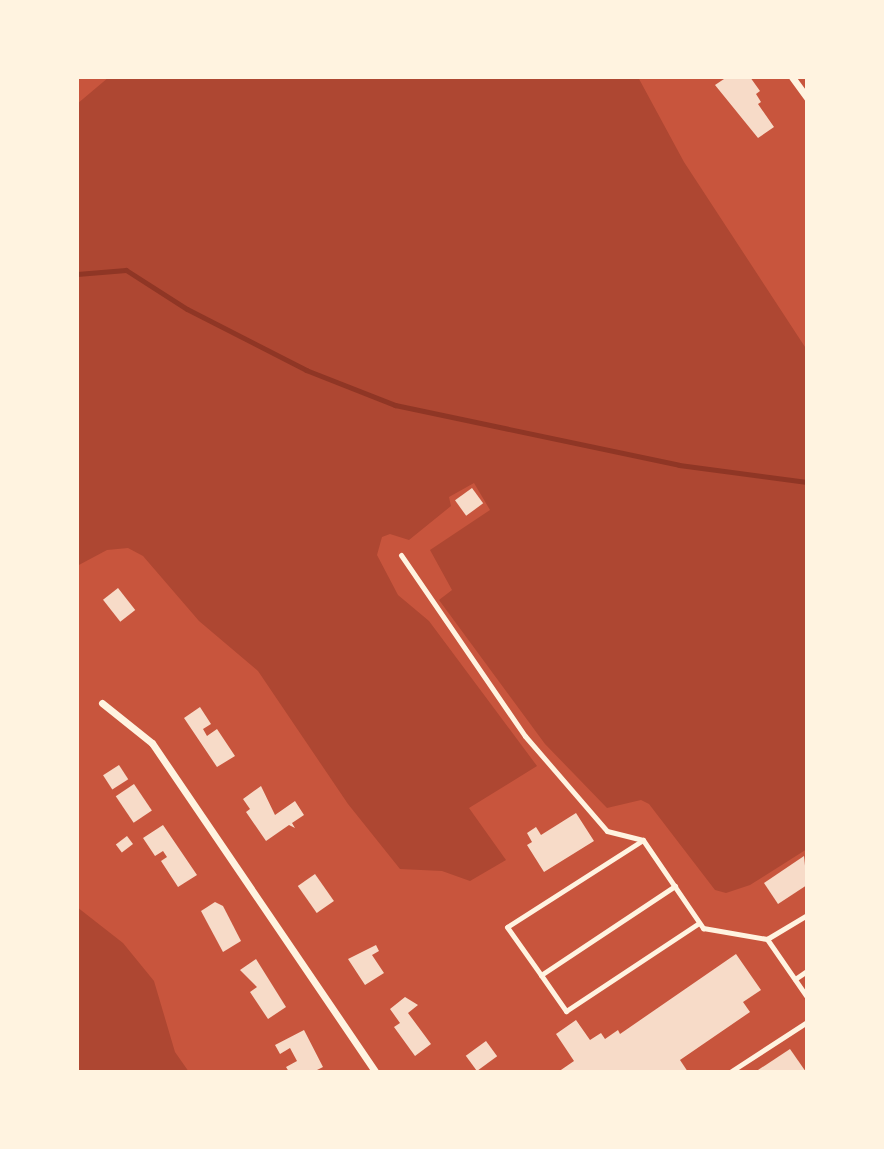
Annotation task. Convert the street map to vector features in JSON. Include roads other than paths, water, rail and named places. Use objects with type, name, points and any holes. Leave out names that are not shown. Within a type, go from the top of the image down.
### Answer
[{"type":"street","points":[[792,77],[807,98]]},
{"type":"street","points":[[102,703],[152,743],[376,1072]]},
{"type":"lane","points":[[401,555],[525,736],[607,831],[643,840],[703,928],[767,939],[807,915]]},
{"type":"lane","points":[[643,840],[506,927],[566,1011],[699,923]]},
{"type":"lane","points":[[541,975],[675,886]]},
{"type":"lane","points":[[767,939],[807,997]]},
{"type":"lane","points":[[794,979],[807,971]]},
{"type":"lane","points":[[730,1072],[807,1022]]},
{"type":"waterway","points":[[77,274],[126,270],[187,309],[306,370],[395,405],[679,465],[807,482]]}]
